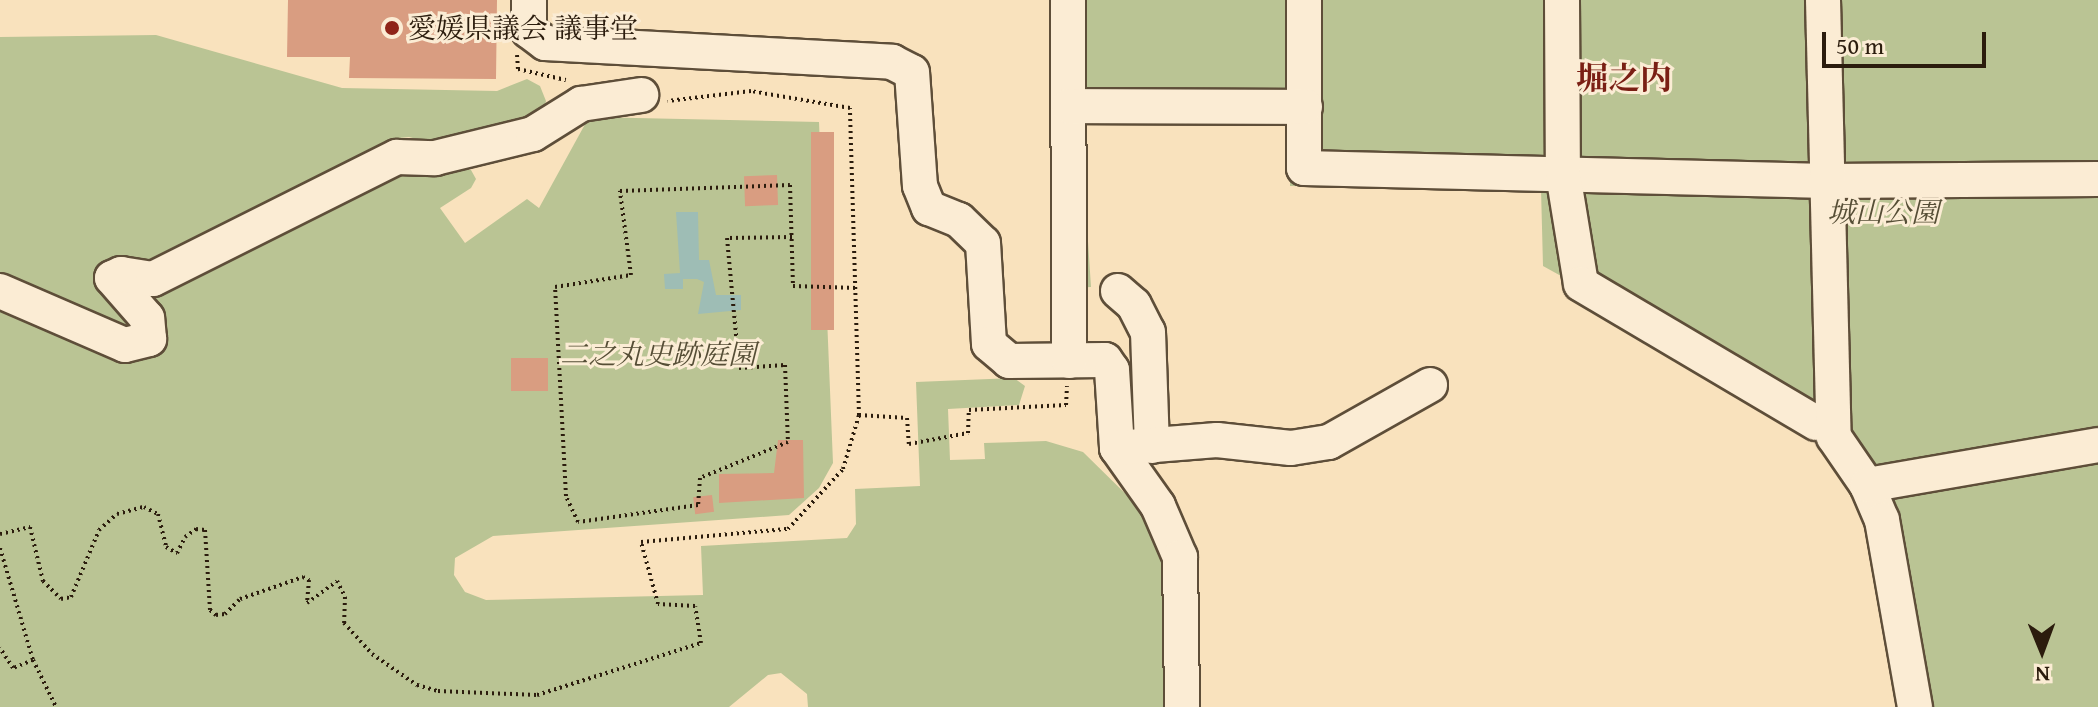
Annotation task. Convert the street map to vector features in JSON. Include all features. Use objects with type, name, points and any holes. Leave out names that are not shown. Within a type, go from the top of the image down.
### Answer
[{"type":"street","points":[[529,0],[529,31],[545,43],[892,62],[912,72],[920,186],[929,208],[959,220],[983,243],[989,344],[1009,361],[1105,360],[1112,370],[1117,448],[1158,506],[1180,557],[1182,707]]},
{"type":"street","points":[[1068,0],[1069,361]]},
{"type":"street","points":[[1304,0],[1304,168],[1828,181],[2098,179]]},
{"type":"street","points":[[1562,0],[1563,174],[1581,284],[1816,423]]},
{"type":"street","points":[[1823,0],[1834,437],[1867,485],[1882,520],[1915,707]]},
{"type":"street","points":[[0,291],[125,345],[149,339],[147,318],[112,278],[121,274],[153,279],[397,157],[435,158],[533,134],[581,104],[641,95]]},
{"type":"street","points":[[1069,106],[1305,107]]},
{"type":"street","points":[[1118,291],[1134,305],[1148,332],[1152,446]]},
{"type":"street","points":[[1117,448],[1242,440],[1291,448],[1329,442],[1430,385]]},
{"type":"street","points":[[1867,485],[2098,445]]},
{"type":"path","points":[[518,69],[568,81]]},
{"type":"path","points":[[0,534],[30,527],[43,581],[61,599],[71,597],[99,530],[117,514],[144,507],[158,514],[166,547],[177,553],[185,537],[205,530],[210,610],[216,615],[225,614],[240,599],[303,577],[309,580],[307,603],[337,581],[345,597],[344,623],[372,654],[417,685],[438,691],[537,695],[701,643],[695,606],[658,604],[641,542],[788,529],[843,469],[859,415],[850,108],[751,91],[667,101],[641,95]]},
{"type":"path","points":[[792,237],[727,238],[739,368],[785,365],[788,442],[700,478],[698,505],[578,522],[566,496],[555,287],[631,275],[620,191],[790,185],[792,237],[793,286],[857,288]]},
{"type":"path","points":[[859,415],[907,418],[909,444],[968,433],[969,410],[1066,405],[1069,361]]},
{"type":"path","points":[[0,548],[33,660],[56,707]]},
{"type":"path","points":[[0,648],[13,668],[33,660]]},
{"type":"green space","name":"城山公園","points":[[1051,0],[2098,0],[2098,707],[1932,707],[1887,499],[1828,446],[1791,403],[1543,266],[1541,189],[1290,186],[1291,120],[1080,119],[1091,287],[1051,289]]},
{"type":"green space","name":"二之丸史跡庭園","points":[[156,35],[342,88],[497,91],[527,79],[540,86],[546,101],[536,145],[499,160],[409,137],[390,139],[313,183],[400,167],[471,170],[476,179],[471,188],[440,208],[465,243],[527,199],[539,208],[589,117],[819,122],[833,463],[819,488],[789,515],[493,536],[455,558],[454,575],[465,592],[486,600],[703,595],[701,546],[847,538],[856,524],[855,489],[920,486],[916,382],[1014,378],[1025,386],[1019,405],[948,409],[950,460],[985,459],[984,443],[1046,441],[1083,452],[1140,508],[1164,568],[1165,707],[808,707],[807,694],[781,673],[768,675],[729,707],[0,707],[0,37]]},
{"type":"water","points":[[676,212],[698,212],[699,260],[709,260],[716,295],[741,295],[741,310],[698,314],[704,282],[697,279],[683,279],[683,289],[665,289],[664,274],[680,273]]},
{"type":"building","name":"愛媛県議会 議事堂","points":[[288,0],[497,0],[496,79],[349,78],[350,57],[287,57]]},
{"type":"building","points":[[811,132],[834,132],[834,330],[811,330]]},
{"type":"building","points":[[777,175],[778,205],[745,206],[744,176]]},
{"type":"building","points":[[511,358],[548,358],[548,391],[511,391]]},
{"type":"building","points":[[778,440],[803,440],[804,498],[719,503],[719,474],[774,473]]},
{"type":"building","points":[[712,495],[714,512],[695,514],[693,497]]},
{"type":"place","name":"愛媛県議会 議事堂","points":[[392,28]]},
{"type":"district","name":"堀之内","points":[[1624,78]]}]
